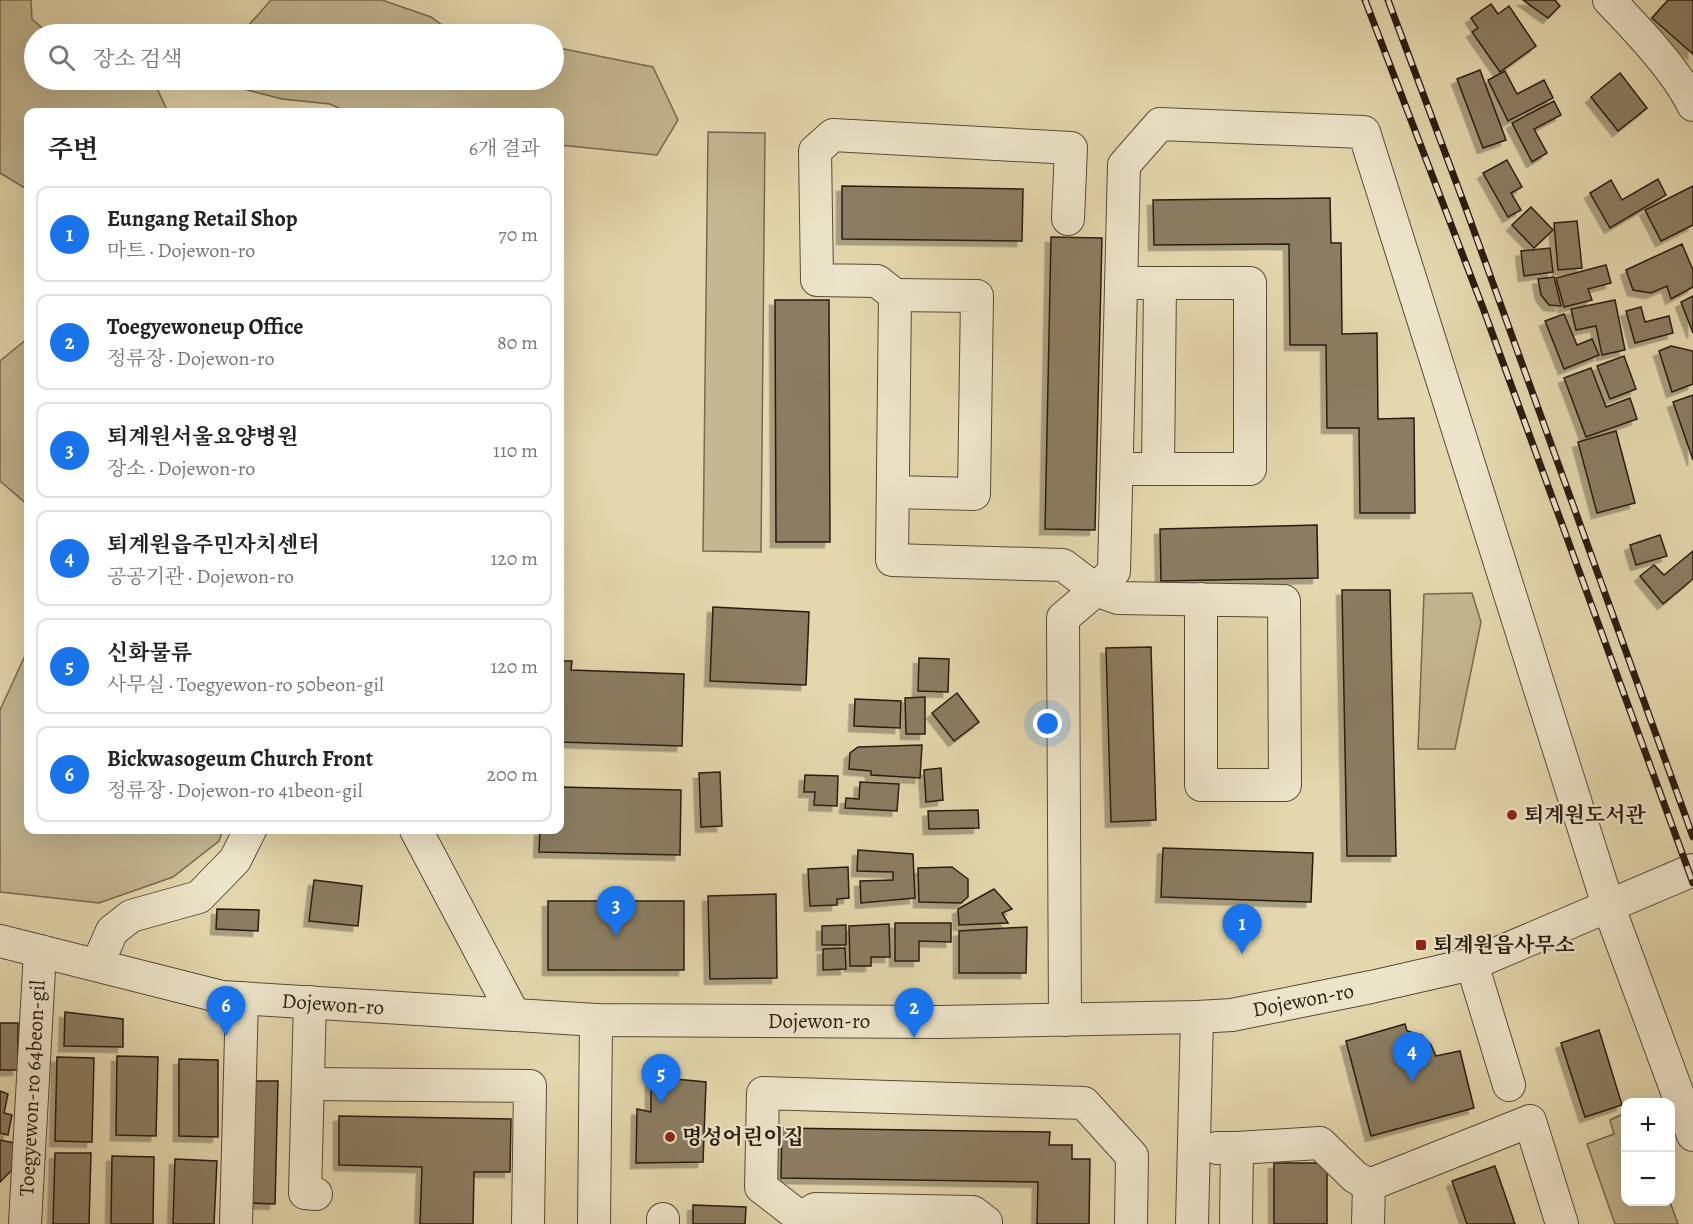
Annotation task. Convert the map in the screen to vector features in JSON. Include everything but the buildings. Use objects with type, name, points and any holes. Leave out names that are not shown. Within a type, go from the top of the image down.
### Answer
[{"type":"street","points":[[1625,6],[1687,92],[1693,105]]},
{"type":"street","points":[[1065,1020],[1064,618],[1114,571],[1124,165],[1160,123],[1364,132],[1608,905],[1693,1135]]},
{"type":"street","points":[[893,492],[974,494],[977,296],[895,295],[877,281],[817,280],[815,151],[833,135],[1071,148],[1068,219]]},
{"type":"street","points":[[1117,469],[1250,470],[1250,283],[1121,283]]},
{"type":"street","points":[[1158,470],[1160,283]]},
{"type":"street","points":[[895,295],[892,560],[1063,565],[1096,590],[1118,598],[1202,599],[1284,601],[1285,785],[1201,785],[1202,599]]},
{"type":"street","points":[[97,965],[112,931],[131,916],[199,897],[235,860],[248,834]]},
{"type":"street","points":[[418,834],[514,1015]]},
{"type":"street","name":"Dojewon-ro","points":[[0,941],[222,997],[596,1020],[940,1022],[1197,1017],[1232,1014],[1371,987],[1472,964],[1693,870]]},
{"type":"street","name":"Toegyewon-ro 64beon-gil","points":[[17,1210],[40,951]]},
{"type":"street","points":[[1472,964],[1509,1085]]},
{"type":"street","points":[[236,1224],[242,998]]},
{"type":"street","points":[[310,1002],[305,1193],[316,1194]]},
{"type":"street","points":[[1192,1224],[1197,1017]]},
{"type":"street","points":[[594,1224],[596,1020]]},
{"type":"street","points":[[308,1084],[530,1086],[528,1224]]},
{"type":"street","points":[[986,1224],[973,1212],[815,1209],[801,1221],[760,1186],[763,1093],[1084,1103],[1132,1156],[1131,1224]]},
{"type":"street","points":[[1369,1185],[1530,1121],[1562,1224]]},
{"type":"street","points":[[1194,1148],[1320,1143],[1355,1177],[1369,1185]]},
{"type":"street","points":[[1236,1224],[1237,1148]]},
{"type":"street","points":[[1368,1224],[1369,1185]]},
{"type":"shaded area","points":[[0,0],[31,0],[32,19],[38,24],[24,24],[24,90],[158,90],[166,108],[24,108],[24,188],[0,173]]},
{"type":"shaded area","points":[[271,0],[382,0],[431,17],[440,24],[250,24]]},
{"type":"shaded area","points":[[564,49],[653,67],[678,120],[657,155],[564,145],[564,108],[338,108],[330,104],[282,99],[248,90],[564,90]]},
{"type":"shaded area","points":[[708,132],[765,133],[761,552],[703,551]]},
{"type":"shaded area","points":[[24,341],[24,502],[0,481],[0,361]]},
{"type":"shaded area","points":[[1472,593],[1481,622],[1455,749],[1418,749],[1424,594]]},
{"type":"shaded area","points":[[24,658],[24,834],[222,834],[219,841],[173,877],[99,903],[0,892],[0,710]]},
{"type":"shaded area","points":[[1621,1115],[1621,1206],[1671,1206],[1678,1224],[1615,1224],[1587,1144],[1614,1134],[1610,1120]]},
{"type":"railway","points":[[1365,0],[1483,308],[1693,883]]},
{"type":"railway","points":[[1388,0],[1465,206],[1693,837]]},
{"type":"place","name":"퇴계원도서관","points":[[1512,815]]},
{"type":"place","name":"퇴계원서울요양병원","points":[[616,936]]},
{"type":"place","name":"퇴계원읍사무소","points":[[1421,945]]},
{"type":"place","name":"Eungang Retail Shop","points":[[1242,954]]},
{"type":"place","name":"Bickwasogeum Church Front","points":[[226,1036]]},
{"type":"place","name":"Toegyewoneup Office","points":[[914,1038]]},
{"type":"place","name":"퇴계원읍주민자치센터","points":[[1412,1082]]},
{"type":"place","name":"신화물류","points":[[661,1104]]},
{"type":"place","name":"명성어린이집","points":[[670,1137]]}]
